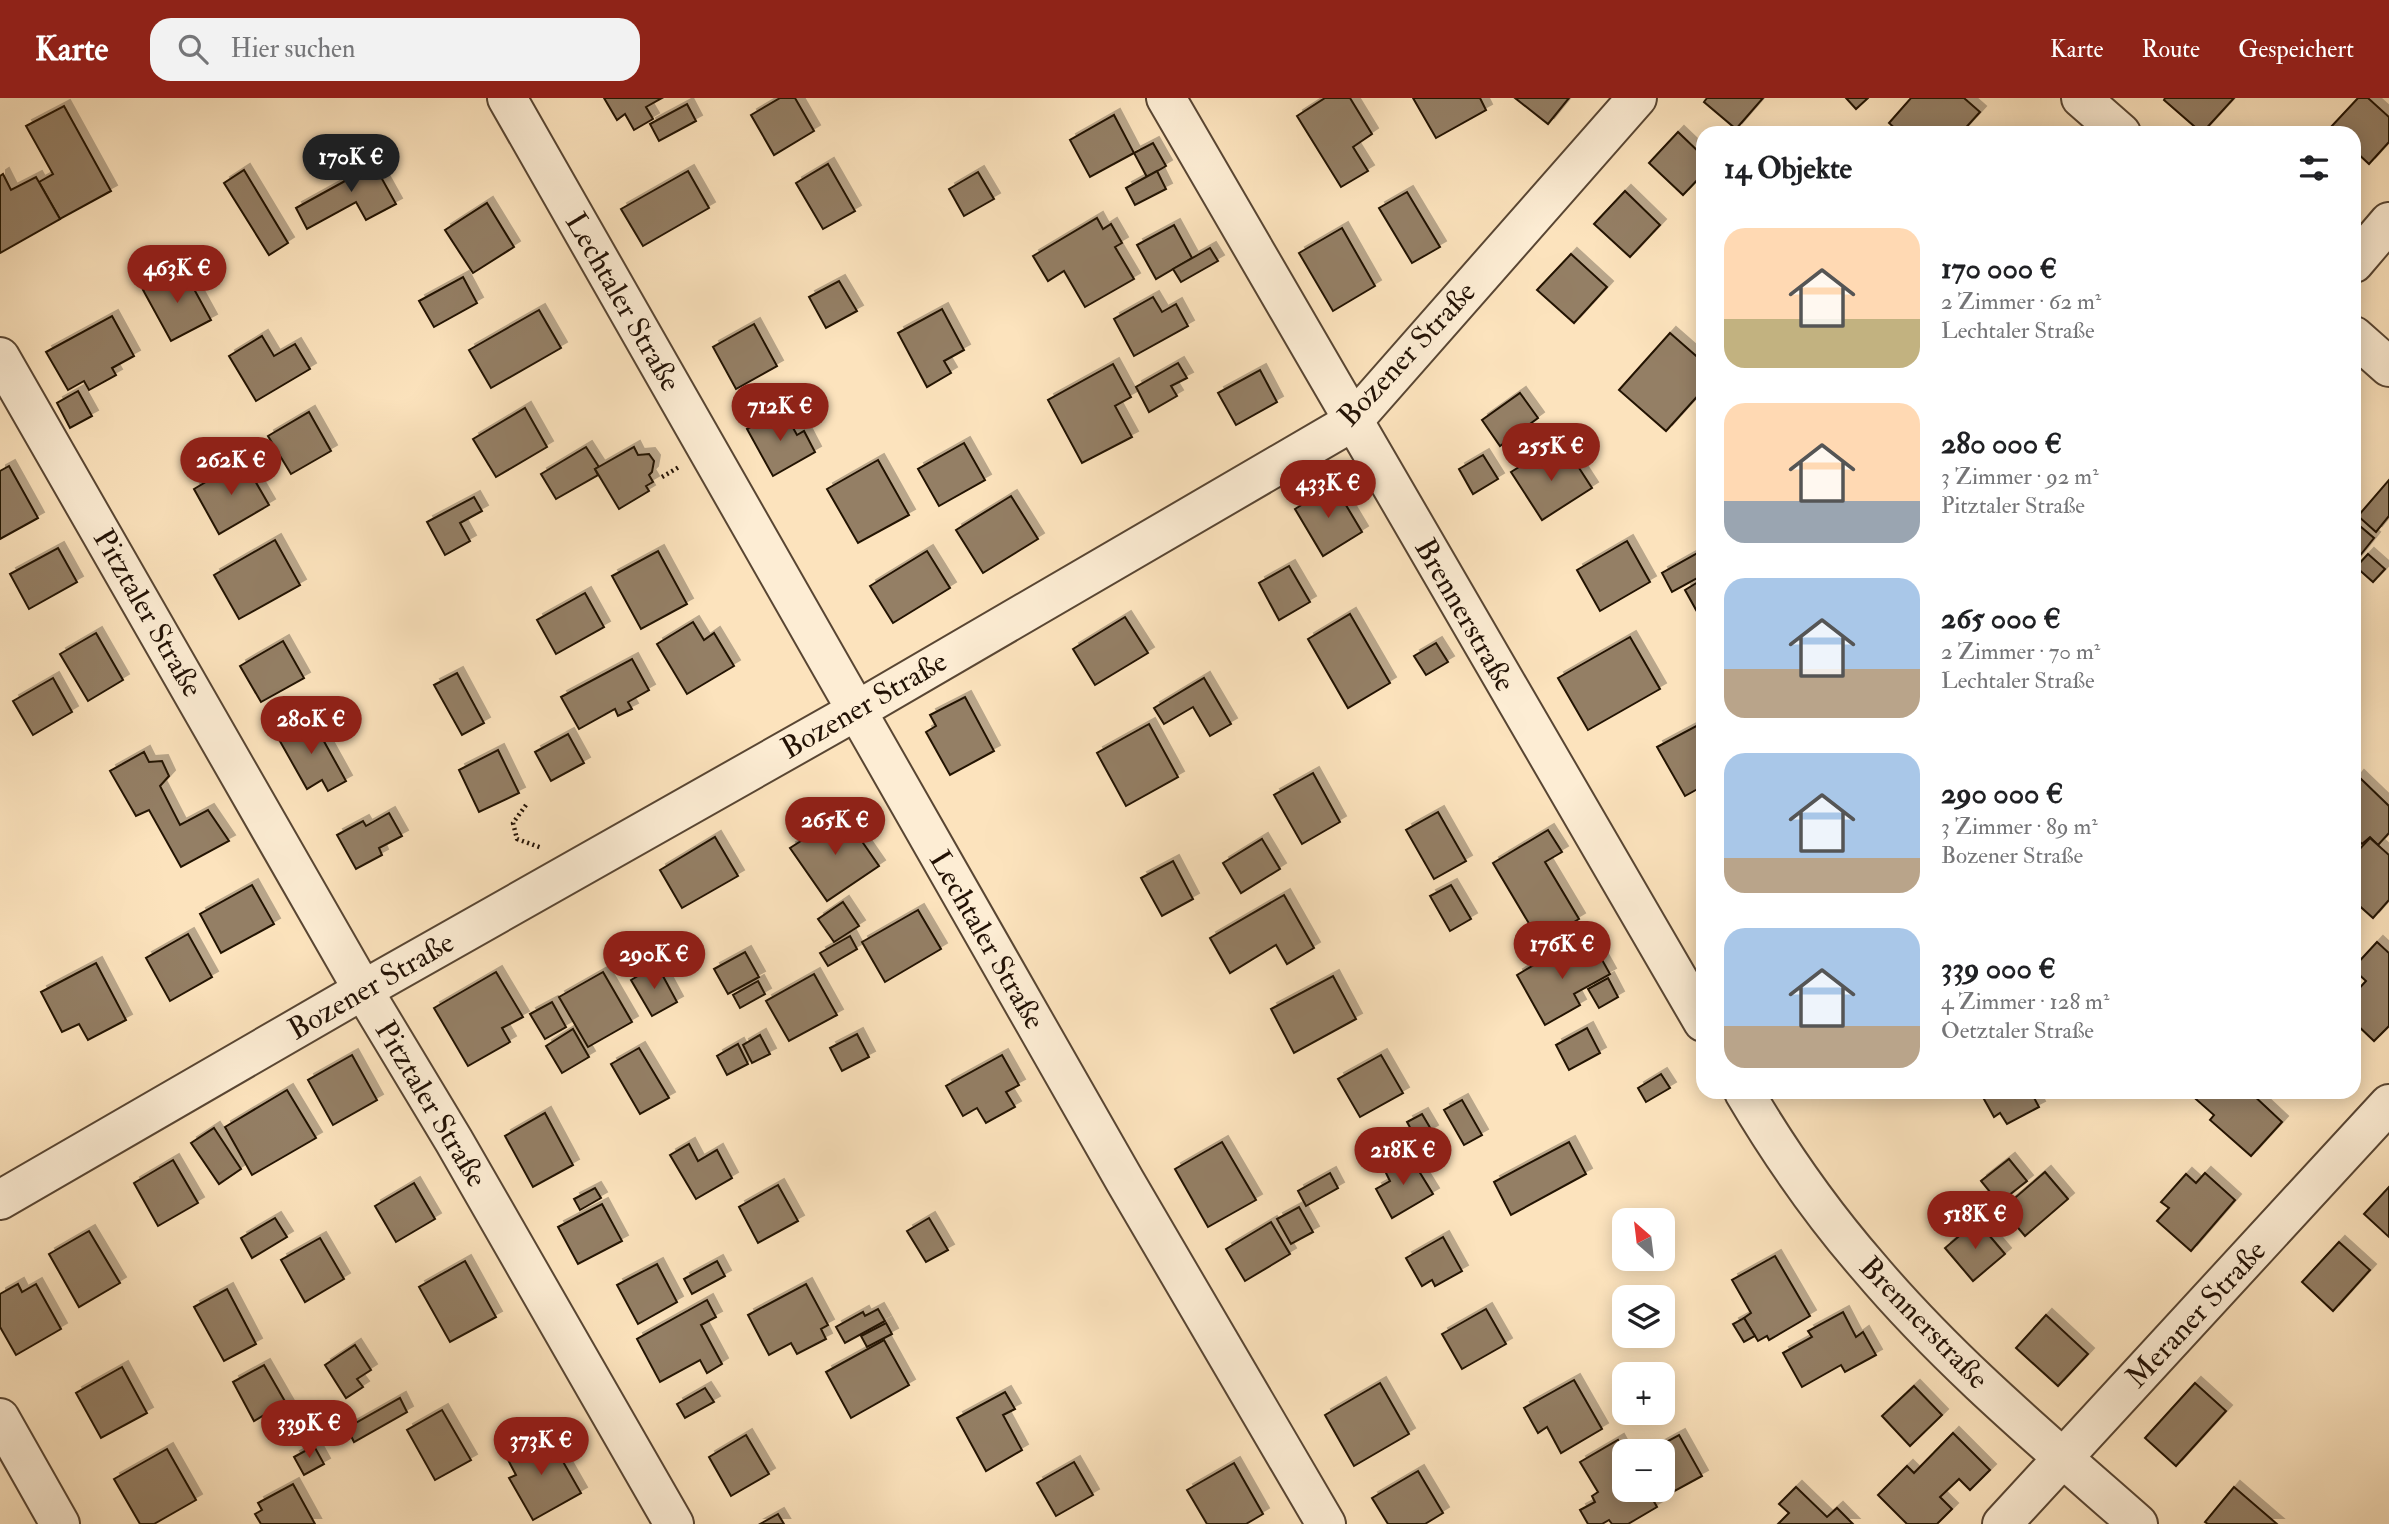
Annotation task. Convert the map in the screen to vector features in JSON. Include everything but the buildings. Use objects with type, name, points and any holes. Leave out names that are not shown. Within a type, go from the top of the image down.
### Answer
[{"type":"street","name":"Lechtaler Straße","points":[[507,98],[1125,1181],[1326,1524]]},
{"type":"street","name":"Brennerstraße","points":[[1166,98],[1352,422],[1696,999]]},
{"type":"street","name":"Bozener Straße","points":[[0,1200],[363,990],[856,711],[1352,422],[1637,98]]},
{"type":"street","points":[[2081,98],[2114,126]]},
{"type":"street","points":[[2361,255],[2389,222]]},
{"type":"street","points":[[2361,341],[2389,367]]},
{"type":"street","name":"Pitztaler Straße","points":[[0,357],[363,990],[454,1141],[674,1524]]},
{"type":"street","name":"Brennerstraße","points":[[1749,1099],[1804,1184],[1869,1268],[1948,1352],[2138,1524]]},
{"type":"street","name":"Meraner Straße","points":[[2002,1524],[2389,1104]]},
{"type":"street","points":[[0,1418],[60,1524]]},
{"type":"path","points":[[526,804],[513,823],[517,838],[544,848],[559,879]]}]
